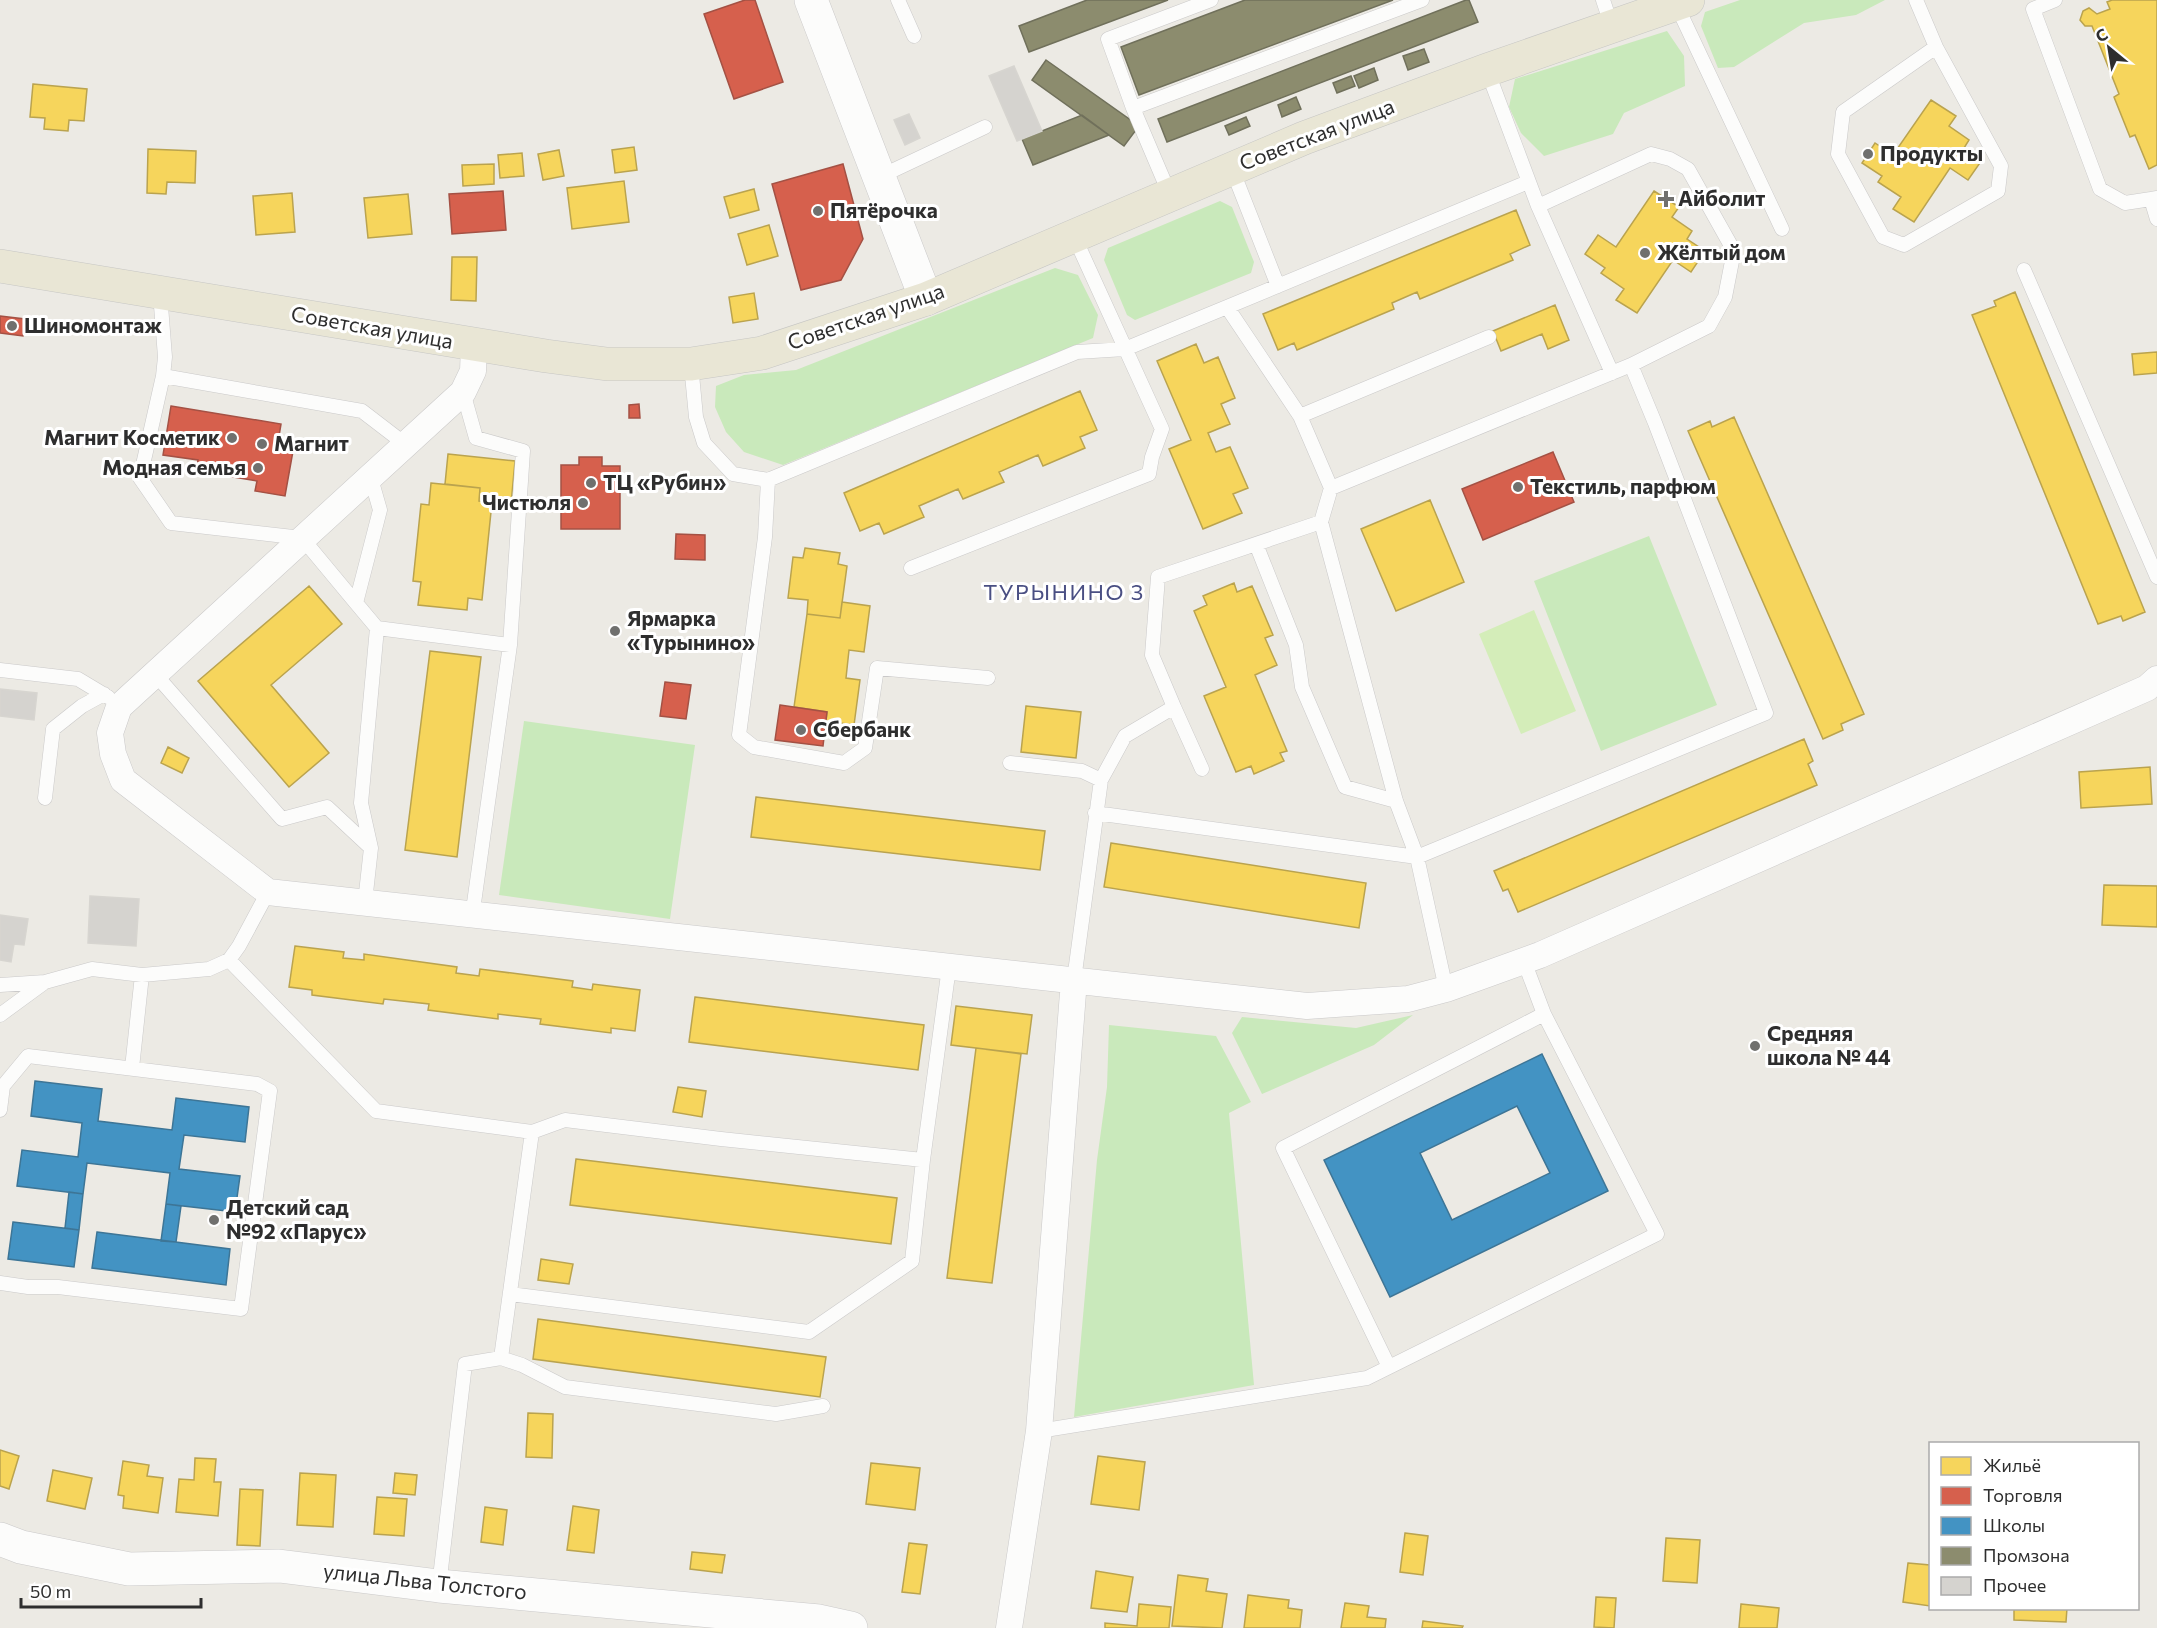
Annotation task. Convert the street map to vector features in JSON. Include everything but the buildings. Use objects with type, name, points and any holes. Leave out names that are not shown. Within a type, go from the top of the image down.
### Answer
[{"type":"main road","name":"Советская улица","points":[[0,266],[474,345],[607,364],[691,364],[762,353],[926,299],[1304,138],[1487,70],[1607,14],[1682,2]]},
{"type":"street","points":[[811,0],[926,299]]},
{"type":"street","points":[[474,345],[473,371],[463,392],[155,674],[111,700],[112,754],[123,780],[268,892],[1307,1006],[1408,999],[1446,989],[1524,961],[2147,688],[2157,680]]},
{"type":"street","points":[[1009,1628],[1039,1431],[1074,980]]},
{"type":"street","name":"улица Льва Толстого","points":[[0,1539],[21,1547],[129,1569],[279,1566],[439,1586],[808,1620],[851,1628]]},
{"type":"lane","points":[[898,0],[914,36]]},
{"type":"lane","points":[[1170,195],[1133,108],[1108,39],[1211,0]]},
{"type":"lane","points":[[1133,108],[1422,0]]},
{"type":"lane","points":[[1916,0],[1936,47],[2001,166],[1998,191],[1904,244],[1883,237],[1838,154],[1843,112],[1936,47]]},
{"type":"lane","points":[[2055,0],[2033,9],[2100,189],[2126,203],[2154,198],[2157,219]]},
{"type":"lane","points":[[1682,2],[1782,229]]},
{"type":"lane","points":[[1487,70],[1528,182],[1612,373]]},
{"type":"lane","points":[[879,177],[985,127]]},
{"type":"lane","points":[[1331,488],[1631,365],[1709,326],[1725,297],[1734,250],[1688,169],[1670,159],[1651,154],[1538,206]]},
{"type":"lane","points":[[1232,169],[1278,286]]},
{"type":"lane","points":[[691,364],[696,417],[704,443],[733,474],[768,480],[1077,352],[1125,349],[1528,182]]},
{"type":"lane","points":[[911,568],[1149,474],[1162,429],[1074,236]]},
{"type":"lane","points":[[2024,270],[2157,577]]},
{"type":"lane","points":[[160,291],[165,357],[163,376],[140,478],[171,523],[302,538],[377,628],[510,645]]},
{"type":"lane","points":[[1227,307],[1300,416],[1331,488],[1321,522],[1396,801],[1417,857],[1446,989]]},
{"type":"lane","points":[[1300,416],[1488,337]]},
{"type":"lane","points":[[1095,813],[1417,857],[1766,713],[1631,365]]},
{"type":"lane","points":[[163,376],[362,411],[405,444]]},
{"type":"lane","points":[[463,392],[476,438],[523,451],[510,645],[474,903],[475,914]]},
{"type":"lane","points":[[356,603],[380,510],[370,475]]},
{"type":"lane","points":[[768,480],[765,537],[739,735],[754,747],[844,763],[865,748],[877,668],[988,678]]},
{"type":"lane","points":[[1202,769],[1152,655],[1158,577],[1321,522]]},
{"type":"lane","points":[[1256,544],[1296,645],[1302,687],[1345,787],[1396,801]]},
{"type":"lane","points":[[365,902],[371,848],[361,803],[377,628]]},
{"type":"lane","points":[[0,670],[78,679],[111,700]]},
{"type":"lane","points":[[155,674],[282,819],[327,807],[371,848]]},
{"type":"lane","points":[[45,798],[53,729],[82,706],[111,700]]},
{"type":"lane","points":[[1074,980],[1101,780],[1125,736],[1174,707]]},
{"type":"lane","points":[[1010,763],[1082,771],[1101,780]]},
{"type":"lane","points":[[0,985],[45,982],[92,969],[142,975],[208,969],[229,960],[268,892]]},
{"type":"lane","points":[[229,960],[376,1111],[532,1132],[565,1120],[923,1160]]},
{"type":"lane","points":[[1039,1431],[1367,1378],[1657,1234],[1545,1014],[1524,961]]},
{"type":"lane","points":[[510,1294],[808,1332],[912,1261],[949,967]]},
{"type":"lane","points":[[132,1068],[142,975]]},
{"type":"lane","points":[[0,1015],[45,982]]},
{"type":"lane","points":[[1389,1367],[1283,1148],[1545,1014]]},
{"type":"lane","points":[[0,1110],[3,1086],[28,1056],[257,1084],[270,1091],[241,1309],[58,1287],[27,1287],[0,1282]]},
{"type":"lane","points":[[501,1358],[532,1132]]},
{"type":"lane","points":[[439,1586],[465,1364],[501,1358],[522,1365],[564,1387],[776,1414],[823,1406]]},
{"type":"green space","points":[[1740,0],[1885,0],[1856,15],[1804,23],[1734,67],[1718,68],[1701,26],[1705,12]]},
{"type":"green space","points":[[1667,31],[1684,56],[1685,86],[1624,113],[1613,134],[1544,156],[1521,133],[1509,107],[1515,79]]},
{"type":"green space","points":[[1220,201],[1232,207],[1254,262],[1251,273],[1135,320],[1127,315],[1104,260],[1108,248]]},
{"type":"green space","points":[[1055,268],[1078,275],[1098,315],[1093,338],[783,465],[744,452],[726,432],[715,407],[716,386],[744,375],[796,370]]},
{"type":"green space","points":[[1649,536],[1717,705],[1601,751],[1534,581]]},
{"type":"green space","points":[[1534,610],[1576,711],[1521,734],[1479,634]]},
{"type":"green space","points":[[524,721],[695,745],[670,919],[499,895]]},
{"type":"green space","points":[[1413,1015],[1374,1045],[1262,1094],[1232,1033],[1242,1017],[1356,1028]]},
{"type":"green space","points":[[1109,1025],[1216,1036],[1251,1102],[1229,1113],[1254,1385],[1074,1417],[1097,1160],[1107,1087]]},
{"type":"place","name":"Продукты","points":[[1868,154]]},
{"type":"place","name":"Айболит","points":[[1666,199]]},
{"type":"place","name":"Пятёрочка","points":[[818,211]]},
{"type":"place","name":"Жёлтый дом","points":[[1645,253]]},
{"type":"place","name":"Шиномонтаж","points":[[12,326]]},
{"type":"place","name":"Магнит Косметик","points":[[232,438]]},
{"type":"place","name":"Магнит","points":[[262,444]]},
{"type":"place","name":"Модная семья","points":[[258,468]]},
{"type":"place","name":"ТЦ «Рубин»","points":[[591,483]]},
{"type":"place","name":"Текстиль, парфюм","points":[[1518,487]]},
{"type":"place","name":"Чистюля","points":[[583,503]]},
{"type":"place","name":"Ярмарка «Турынино»","points":[[615,631]]},
{"type":"place","name":"Сбербанк","points":[[801,730]]},
{"type":"place","name":"Средняя школа № 44","points":[[1755,1046]]},
{"type":"place","name":"Детский сад №92 «Парус»","points":[[214,1220]]},
{"type":"district","name":"ТУРЫНИНО 3","points":[[1064,592]]}]
